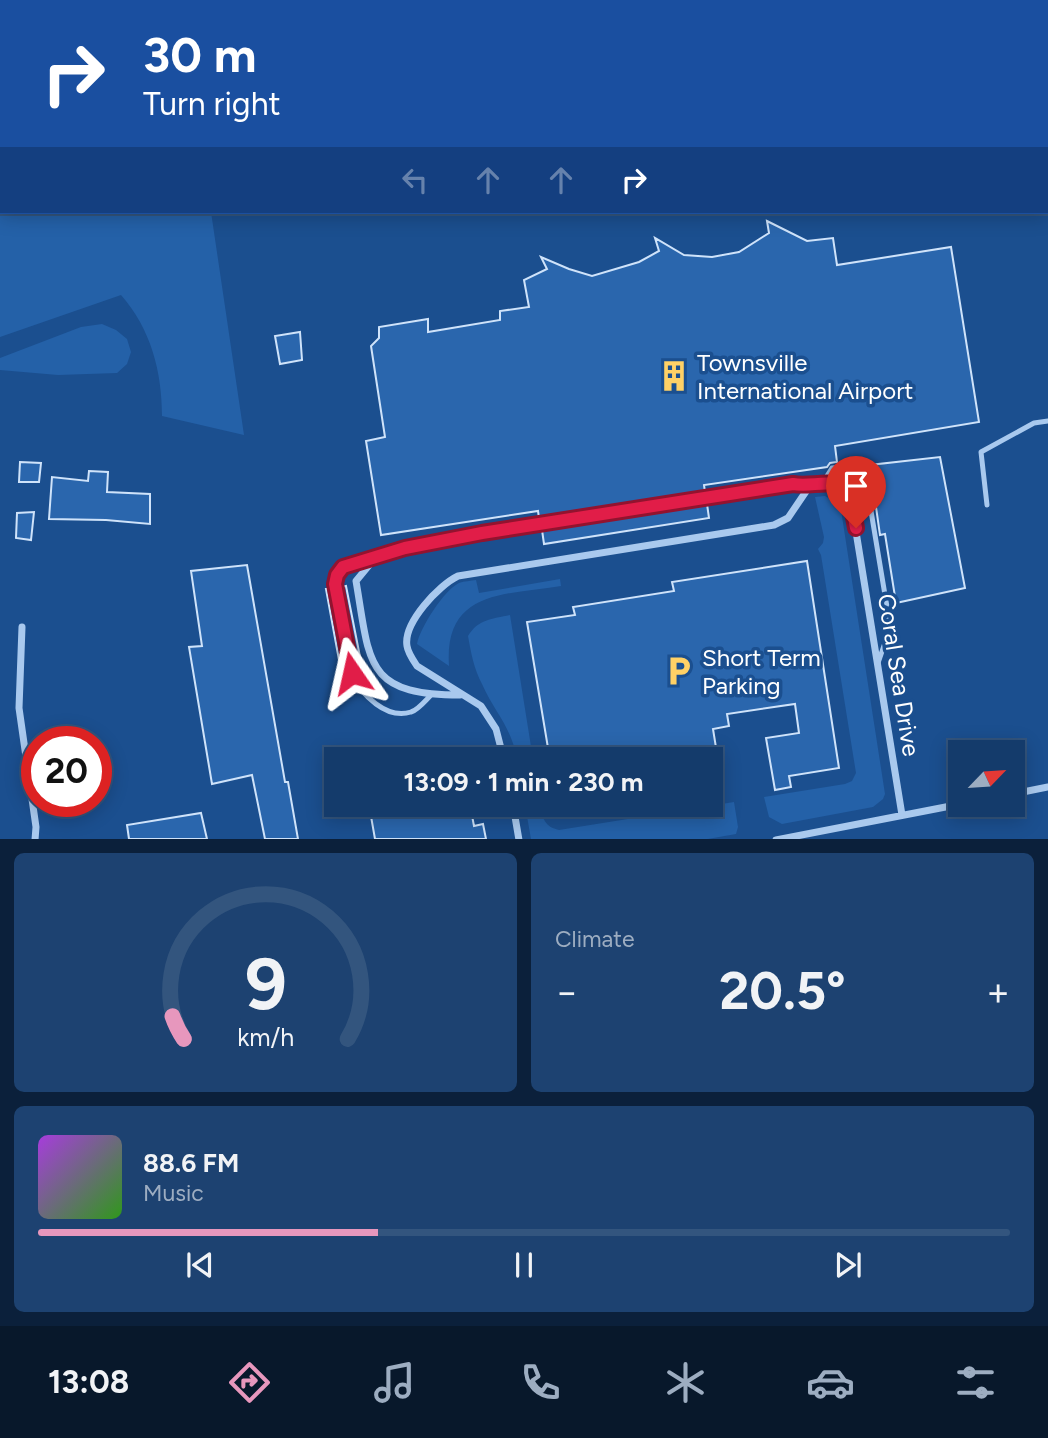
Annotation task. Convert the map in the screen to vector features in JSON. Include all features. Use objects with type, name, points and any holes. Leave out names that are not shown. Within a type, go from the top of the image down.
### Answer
[{"type":"street","name":"Coral Sea Drive","points":[[822,484],[830,483],[845,488],[851,501],[902,815]]},
{"type":"street","points":[[461,695],[431,695],[398,688],[378,672],[368,654],[356,582],[375,558],[405,548],[482,533],[793,484],[822,484]]},
{"type":"street","points":[[501,747],[496,729],[481,706],[417,666],[406,644],[408,632],[433,593],[458,576],[774,525],[788,518],[809,486]]},
{"type":"street","points":[[22,627],[19,708],[36,827],[34,839]]},
{"type":"street","points":[[1026,791],[1048,787]]},
{"type":"street","points":[[776,839],[948,806]]},
{"type":"street","points":[[515,817],[519,839]]},
{"type":"lane","points":[[987,505],[981,452],[1034,423],[1048,421]]},
{"type":"lane","points":[[822,484],[832,468],[851,466],[862,473],[866,481],[888,612],[888,634],[878,664]]},
{"type":"lane","points":[[375,558],[343,567],[335,584],[352,673],[368,697],[384,709],[400,714],[414,712],[431,695]]},
{"type":"shaded area","points":[[0,214],[211,214],[244,435],[162,416],[160,383],[153,352],[140,322],[121,295],[0,337]]},
{"type":"shaded area","points":[[102,324],[127,339],[131,352],[127,364],[117,373],[58,375],[0,370],[0,358],[81,327]]},
{"type":"shaded area","points":[[825,496],[838,504],[841,510],[885,794],[873,807],[782,824],[769,817],[764,797],[845,784],[852,781],[856,773],[818,549],[824,537],[815,497]]},
{"type":"shaded area","points":[[560,579],[561,586],[500,595],[467,610],[457,623],[450,641],[449,666],[417,644],[433,610],[459,583],[476,580],[479,593]]},
{"type":"shaded area","points":[[510,615],[531,747],[514,747],[507,728],[477,673],[468,636],[476,626]]},
{"type":"shaded area","points":[[734,802],[738,827],[736,834],[708,839],[531,839],[527,817],[543,817],[550,827],[559,830],[640,817],[723,817],[723,804]]},
{"type":"building","name":"Townsville International Airport","points":[[767,221],[807,241],[833,238],[837,265],[951,247],[979,422],[835,446],[837,462],[830,463],[827,467],[704,485],[705,492],[539,518],[538,511],[381,535],[366,441],[385,437],[371,346],[379,338],[379,327],[428,319],[428,332],[500,320],[500,311],[529,307],[524,280],[547,269],[541,257],[592,276],[639,262],[659,251],[655,238],[684,255],[712,257],[739,252],[769,233]]},
{"type":"building","points":[[300,332],[302,360],[280,364],[275,336]]},
{"type":"building","points":[[940,457],[965,588],[896,603],[885,534],[880,535],[870,465]]},
{"type":"building","points":[[20,462],[41,463],[39,482],[19,482]]},
{"type":"building","points":[[89,471],[108,472],[107,492],[150,494],[150,524],[49,519],[52,477],[88,481]]},
{"type":"building","points":[[707,504],[709,518],[544,544],[542,530]]},
{"type":"building","points":[[34,512],[31,540],[16,538],[17,513]]},
{"type":"building","name":"Short Term Parking","points":[[807,561],[839,768],[789,776],[791,787],[775,790],[766,738],[799,733],[795,704],[727,714],[729,726],[713,729],[716,747],[548,747],[527,622],[575,615],[573,607],[674,591],[672,582]]},
{"type":"building","points":[[247,565],[285,782],[288,782],[298,839],[265,839],[252,775],[212,784],[189,647],[202,646],[191,571]]},
{"type":"building","points":[[346,586],[362,667],[356,668],[341,587]]},
{"type":"building","points":[[326,589],[330,589],[345,670],[341,671]]},
{"type":"building","points":[[201,813],[207,839],[129,839],[127,825]]},
{"type":"building","points":[[371,817],[472,817],[474,826],[483,824],[486,839],[375,839]]},
{"type":"place","name":"Townsville International Airport","points":[[674,376]]},
{"type":"place","name":"Short Term Parking","points":[[679,671]]},
{"type":"route","points":[[352,673],[335,584],[337,575],[343,567],[405,548],[482,533],[793,484],[809,486],[830,483],[845,488],[851,501],[856,528]]}]
